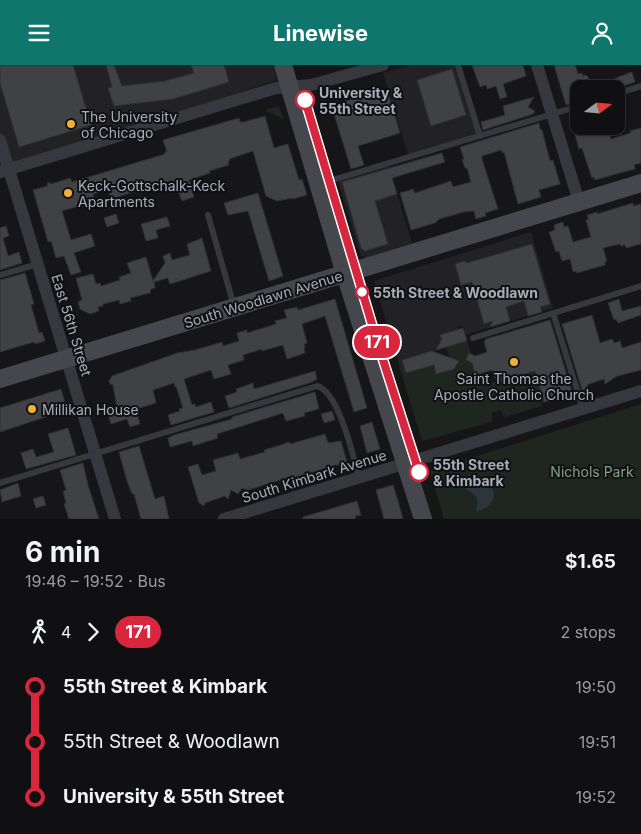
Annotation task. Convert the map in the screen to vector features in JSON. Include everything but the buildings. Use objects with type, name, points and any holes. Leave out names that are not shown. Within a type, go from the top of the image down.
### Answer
[{"type":"street","points":[[283,65],[295,87],[329,181],[350,272]]},
{"type":"street","points":[[294,65],[295,87],[350,272],[411,462],[434,519]]},
{"type":"street","points":[[4,171],[276,88],[312,85],[345,70],[383,65]]},
{"type":"street","points":[[538,65],[580,202]]},
{"type":"street","name":"East 56th Street","points":[[0,140],[4,171],[38,264],[115,519]]},
{"type":"street","name":"South Woodlawn Avenue","points":[[0,379],[641,183]]},
{"type":"street","name":"South Kimbark Avenue","points":[[224,519],[641,391]]},
{"type":"street","points":[[411,462],[423,519]]},
{"type":"lane","points":[[458,65],[480,135]]},
{"type":"lane","points":[[625,91],[641,87]]},
{"type":"lane","points":[[329,181],[570,109]]},
{"type":"lane","points":[[208,215],[234,308]]},
{"type":"lane","points":[[0,275],[38,264]]},
{"type":"lane","points":[[473,338],[641,286]]},
{"type":"lane","points":[[554,313],[583,409]]},
{"type":"lane","points":[[0,483],[317,386],[322,387],[333,400],[359,477]]},
{"type":"shaded area","name":"The University of Chicago","points":[[0,65],[273,65],[277,80],[0,172]]},
{"type":"shaded area","points":[[410,65],[458,65],[480,136],[409,157],[383,73]]},
{"type":"shaded area","points":[[388,163],[412,243],[368,258],[361,256],[337,179]]},
{"type":"shaded area","points":[[531,232],[553,308],[465,335],[463,326],[457,327],[458,330],[440,335],[442,339],[437,350],[398,362],[374,281]]},
{"type":"shaded area","points":[[473,482],[487,483],[491,487],[494,497],[488,506],[476,511],[478,504],[476,498],[466,489]]},
{"type":"green space","points":[[278,106],[280,109],[284,120],[265,110]]},
{"type":"green space","points":[[467,341],[471,354],[469,354],[468,361],[472,363],[474,370],[471,374],[477,378],[479,386],[535,371],[544,402],[541,403],[542,406],[505,417],[501,410],[492,413],[492,422],[422,441],[398,362],[402,360],[407,373],[434,365],[436,374],[457,364],[455,359],[450,359],[446,347]]},
{"type":"green space","name":"Nichols Park","points":[[641,404],[641,519],[444,519],[430,471]]},
{"type":"bus line","name":"171","points":[[305,100],[377,341],[419,472]]},
{"type":"place","name":"University & 55th Street","points":[[305,100]]},
{"type":"place","name":"The University of Chicago","points":[[71,124]]},
{"type":"place","name":"Keck-Gottschalk-Keck Apartments","points":[[68,193]]},
{"type":"place","name":"55th Street & Woodlawn","points":[[362,292]]},
{"type":"place","name":"Saint Thomas the Apostle Catholic Church","points":[[514,362]]},
{"type":"place","name":"Millikan House","points":[[32,409]]},
{"type":"place","name":"55th Street & Kimbark","points":[[419,472]]}]
